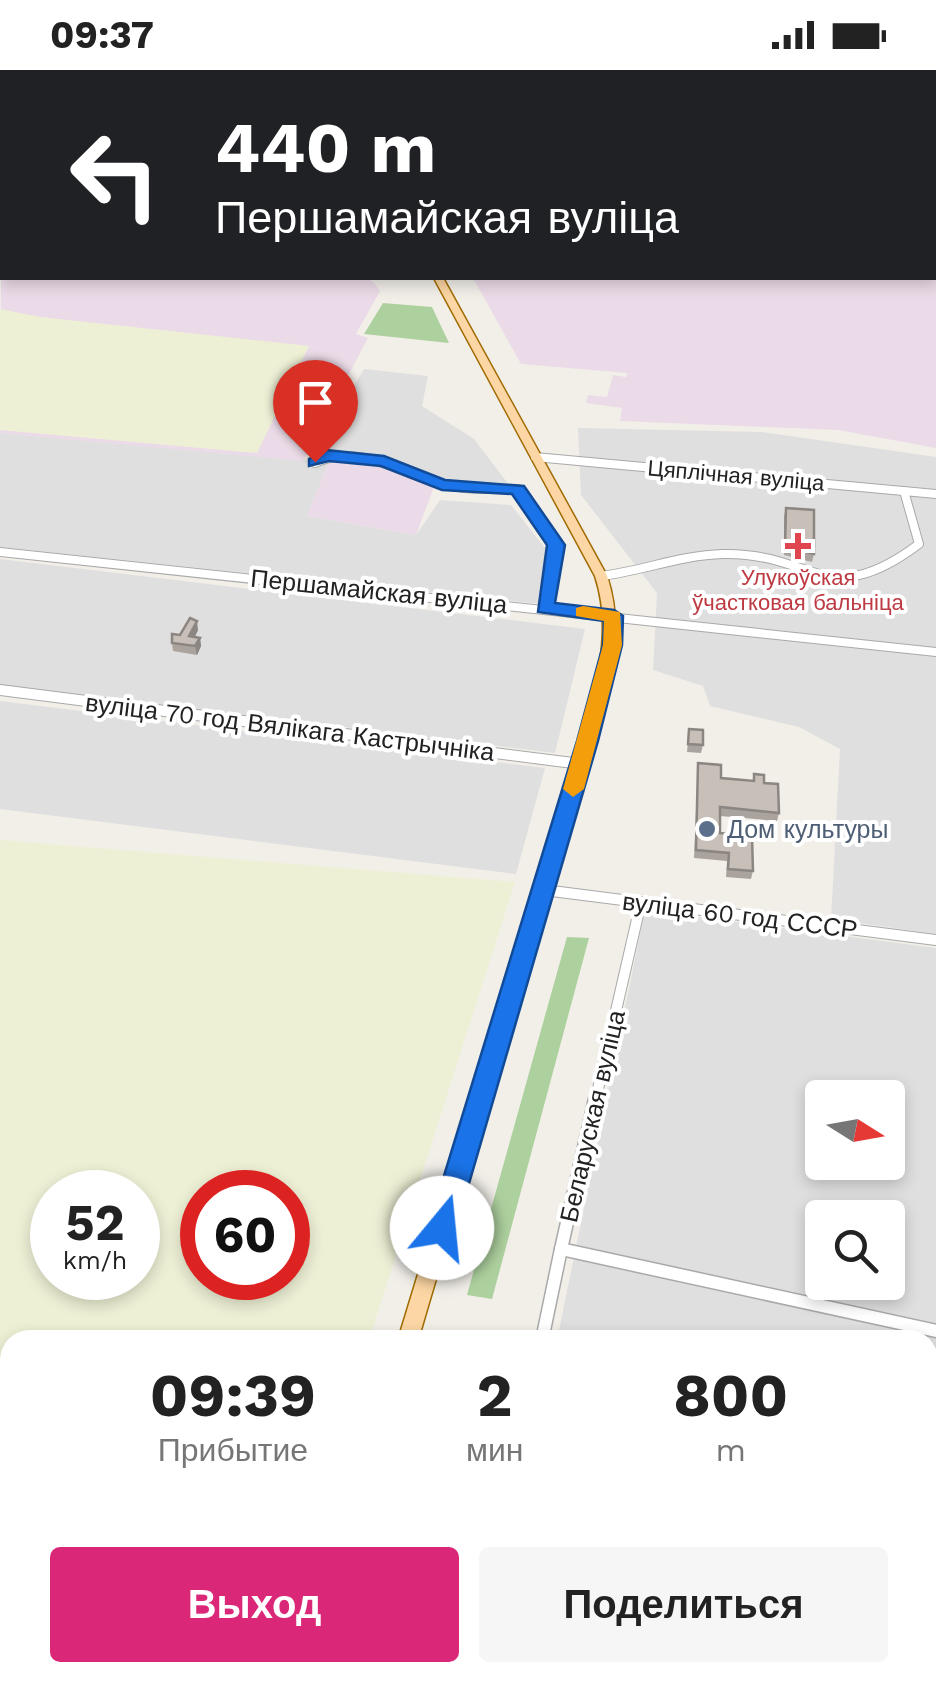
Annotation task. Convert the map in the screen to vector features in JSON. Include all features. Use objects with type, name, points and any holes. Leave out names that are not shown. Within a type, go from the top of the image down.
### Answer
[{"type":"main road","points":[[411,1330],[581,764],[612,645],[614,616],[600,576],[439,280]]},
{"type":"street","points":[[315,462],[326,456],[384,461],[442,485],[518,489],[556,545],[545,608]]},
{"type":"street","name":"Цяплічная вуліца","points":[[535,457],[936,494]]},
{"type":"street","points":[[600,576],[692,556],[727,554],[754,556],[830,576],[868,576],[919,544],[904,491]]},
{"type":"street","name":"Першамайская вуліца","points":[[0,552],[936,652]]},
{"type":"street","name":"вуліца 70 год Вялікага Кастрычніка","points":[[0,690],[581,764]]},
{"type":"street","name":"вуліца 60 год СССР","points":[[544,890],[936,940]]},
{"type":"street","name":"Беларуская вуліца","points":[[641,902],[561,1249],[931,1330]]},
{"type":"street","points":[[544,1330],[561,1249]]},
{"type":"shaded area","points":[[1,280],[370,280],[380,291],[356,334],[368,338],[303,461],[0,433]]},
{"type":"shaded area","points":[[474,280],[936,280],[936,448],[838,430],[620,421],[622,408],[586,403],[588,395],[607,397],[613,375],[626,377],[627,373],[521,364]]},
{"type":"shaded area","points":[[364,369],[428,376],[422,406],[474,439],[509,485],[439,483],[399,462],[314,454]]},
{"type":"shaded area","points":[[578,428],[762,432],[936,457],[936,934],[831,919],[840,749],[799,727],[710,706],[703,686],[653,670],[657,593],[581,495]]},
{"type":"shaded area","points":[[0,433],[329,462],[307,516],[416,535],[440,500],[511,505],[545,548],[542,604],[0,547]]},
{"type":"shaded area","points":[[340,459],[390,465],[435,484],[416,535],[307,516],[329,462]]},
{"type":"shaded area","points":[[0,559],[585,629],[555,753],[0,685]]},
{"type":"shaded area","points":[[0,701],[545,768],[516,874],[0,809]]},
{"type":"shaded area","points":[[645,910],[936,948],[936,1330],[559,1330]]},
{"type":"green space","points":[[383,303],[432,307],[449,343],[364,334]]},
{"type":"green space","points":[[0,309],[40,317],[309,346],[257,453],[0,430]]},
{"type":"green space","points":[[0,840],[515,882],[372,1330],[0,1330]]},
{"type":"green space","points":[[567,937],[589,938],[492,1299],[467,1295]]},
{"type":"building","points":[[786,508],[814,510],[814,554],[785,547]]},
{"type":"building","points":[[190,618],[197,621],[189,636],[200,638],[195,646],[172,643],[172,634],[180,635]]},
{"type":"building","points":[[689,729],[703,730],[703,745],[688,744]]},
{"type":"building","name":"Дом культуры","points":[[698,763],[721,765],[721,778],[754,781],[754,774],[764,775],[764,783],[778,784],[779,813],[720,807],[720,833],[752,836],[753,871],[728,869],[729,853],[696,850]]},
{"type":"slow traffic","points":[[573,789],[612,645],[614,616],[583,612]]},
{"type":"place","name":"Улукоўская ўчастковая бальніца","points":[[798,546]]},
{"type":"place","name":"Дом культуры","points":[[707,829]]},
{"type":"route","points":[[315,462],[326,456],[384,461],[442,485],[518,489],[556,545],[545,608],[614,616],[612,645],[588,741],[442,1228]]}]
